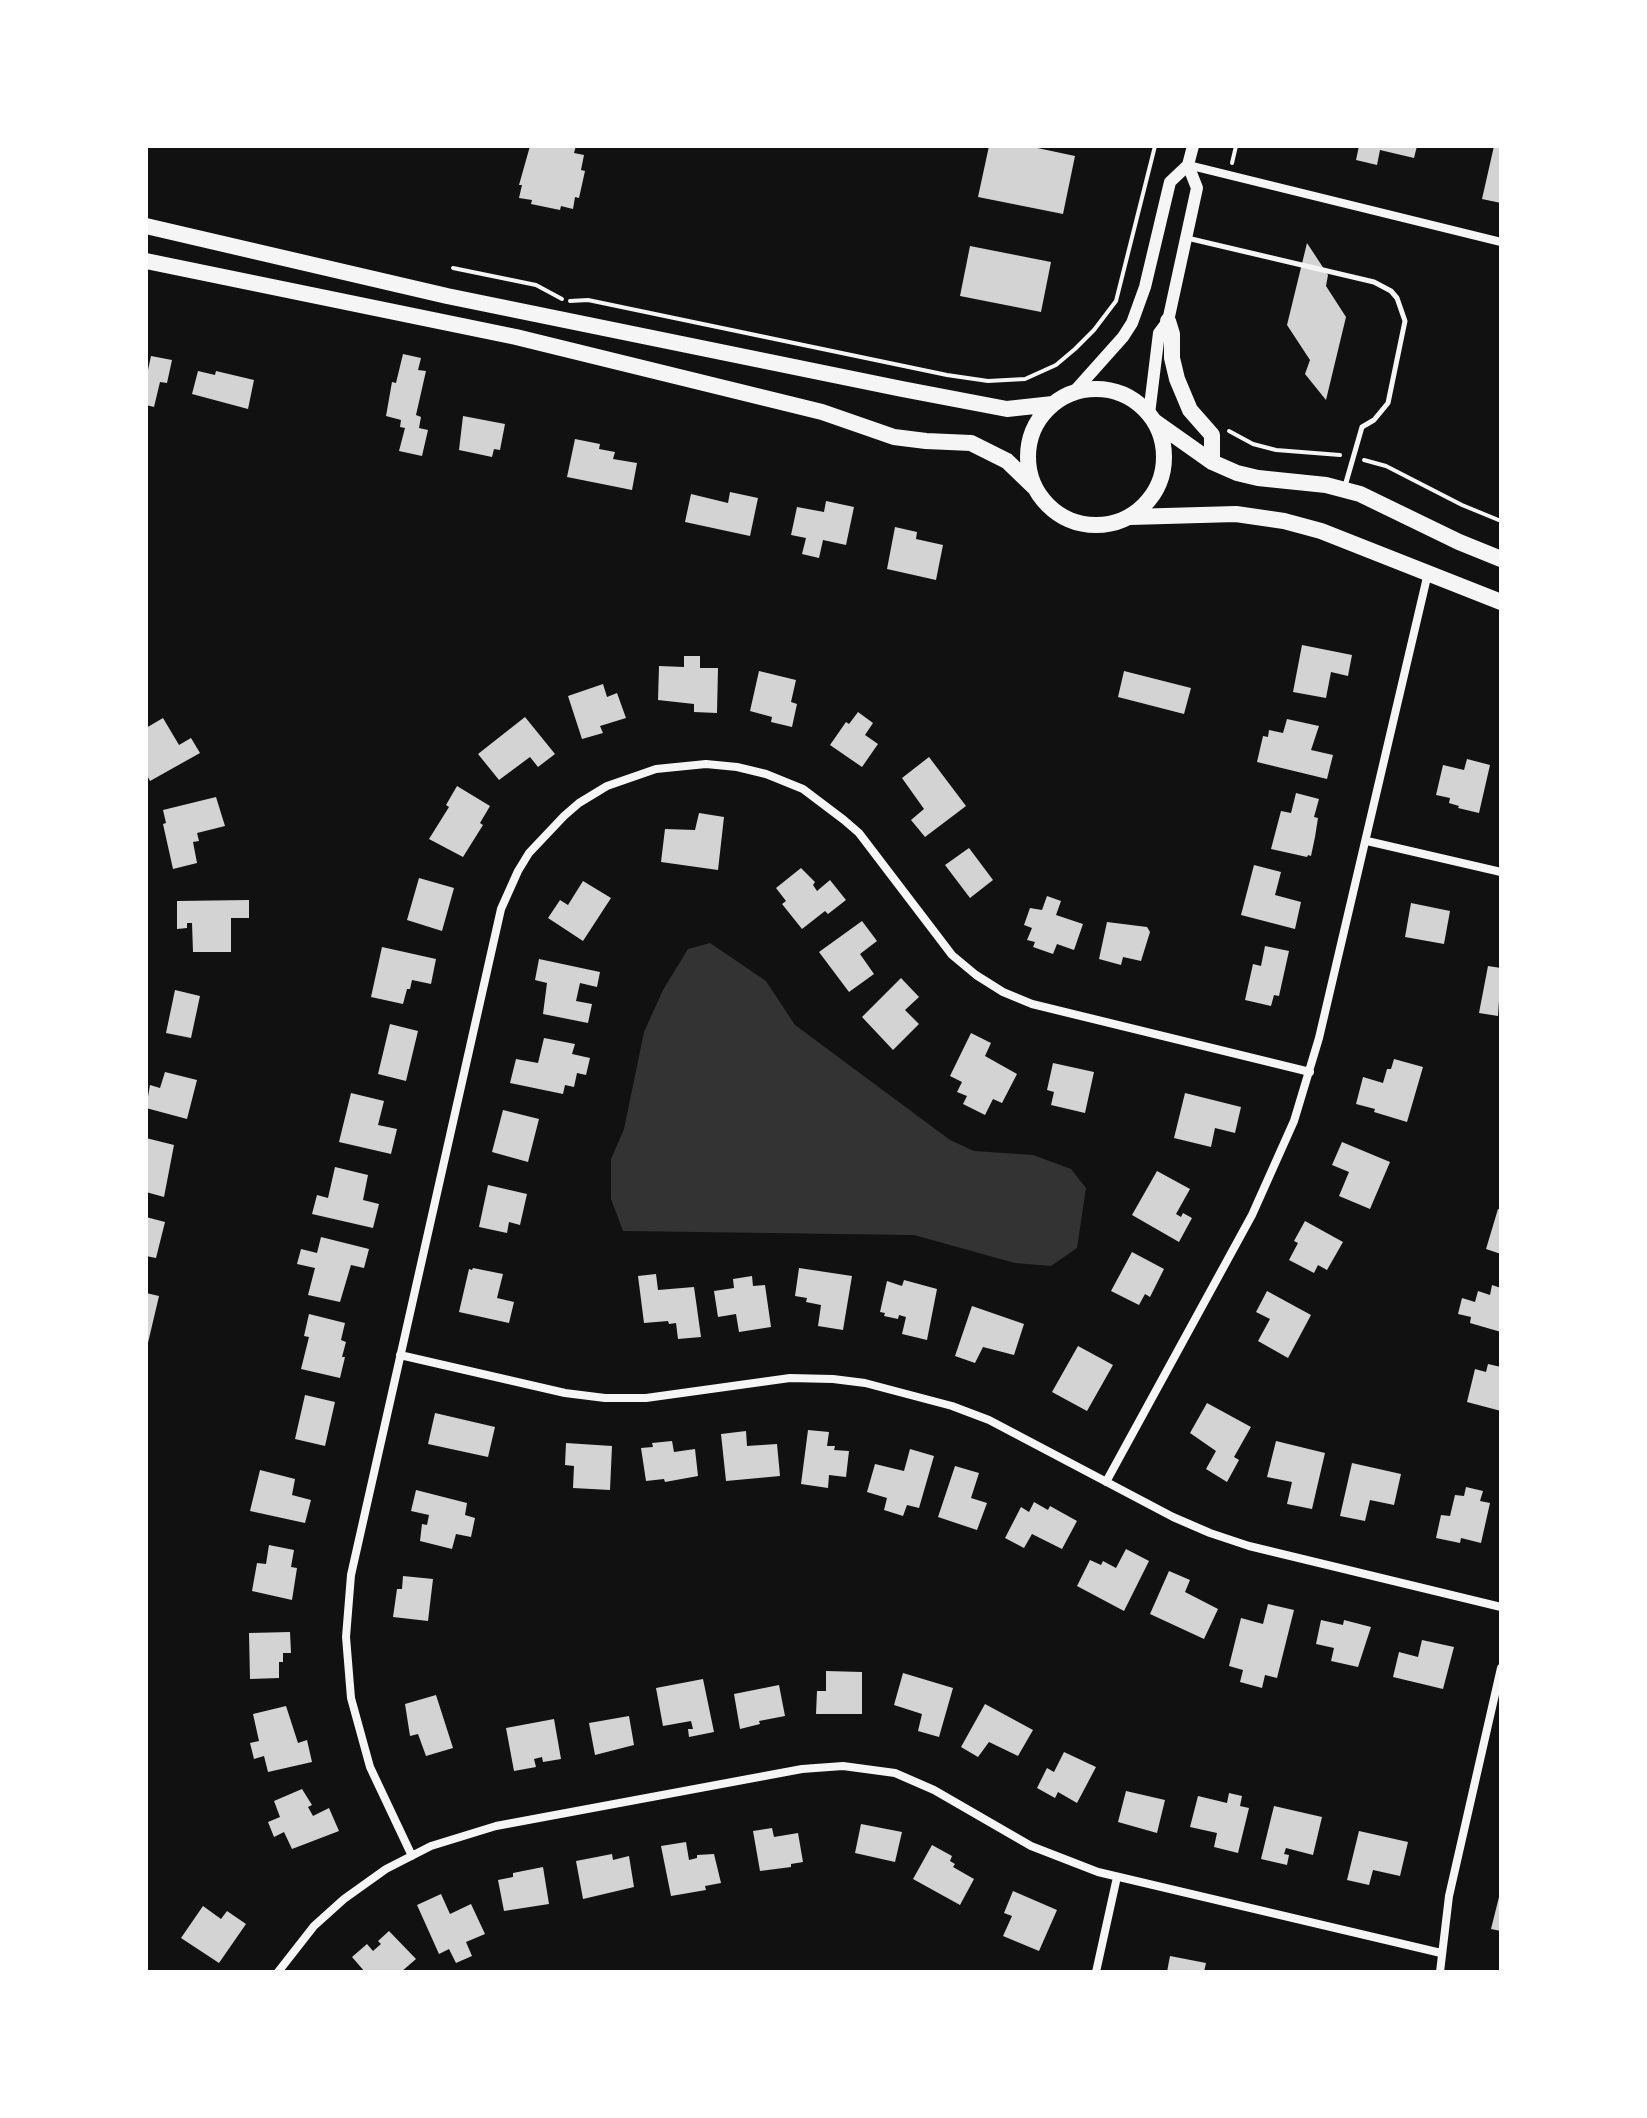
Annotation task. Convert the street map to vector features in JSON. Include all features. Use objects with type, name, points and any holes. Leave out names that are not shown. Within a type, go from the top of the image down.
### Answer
[{"type":"main road","points":[[146,226],[447,296],[902,389],[1007,409],[1053,404]]},
{"type":"main road","points":[[146,261],[516,337],[822,412],[894,437],[971,443],[1007,461],[1034,487],[1047,505],[1065,519],[1087,525],[1109,525],[1130,517],[1216,513],[1269,518],[1321,531],[1501,602]]},
{"type":"main road","points":[[1168,321],[1177,379],[1190,410],[1212,435],[1212,462]]},
{"type":"main road","points":[[1034,487],[1028,465],[1029,442],[1038,421],[1053,404],[1073,393],[1096,389],[1118,393],[1138,404],[1212,462],[1237,473],[1343,489],[1501,559]]},
{"type":"main road","points":[[1130,517],[1147,503],[1159,484],[1165,463],[1162,441],[1151,417]]},
{"type":"street","points":[[1073,393],[1132,323],[1145,287],[1170,182],[1188,165],[1193,146]]},
{"type":"street","points":[[1151,417],[1159,333],[1168,321],[1197,188],[1188,165]]},
{"type":"street","points":[[1188,165],[1501,242]]},
{"type":"street","points":[[1106,1482],[1257,1205],[1279,1159],[1310,1072],[1428,573]]},
{"type":"street","points":[[412,1856],[381,1795],[360,1737],[351,1698],[346,1637],[351,1575],[501,909],[518,871],[549,829],[579,803],[607,786],[636,774],[676,765],[737,767],[766,774],[803,789],[859,833],[952,955],[1003,992],[1032,1004],[1310,1072]]},
{"type":"street","points":[[1367,841],[1501,872]]},
{"type":"street","points":[[400,1355],[565,1393],[595,1397],[646,1398],[790,1378],[865,1383],[952,1406],[989,1420],[1173,1517],[1249,1546],[1501,1607]]},
{"type":"street","points":[[1440,1972],[1449,1896],[1501,1668]]},
{"type":"street","points":[[278,1972],[301,1942],[333,1909],[369,1880],[431,1846],[496,1826],[802,1769],[843,1766],[895,1773],[934,1790],[1031,1846],[1078,1866],[1441,1953]]},
{"type":"street","points":[[1096,1972],[1117,1877]]},
{"type":"lane","points":[[1186,238],[1374,282],[1397,298],[1405,321],[1388,403],[1374,420],[1362,427],[1343,489]]},
{"type":"path","points":[[453,268],[536,285],[566,300],[588,300],[947,375],[994,381],[1025,379],[1044,372],[1075,349],[1116,301],[1155,146]]},
{"type":"path","points":[[1227,429],[1253,444],[1276,450],[1334,454]]},
{"type":"path","points":[[1374,462],[1501,521]]},
{"type":"shaded area","points":[[710,943],[766,981],[795,1025],[950,1140],[974,1151],[1033,1155],[1071,1169],[1086,1188],[1077,1248],[1051,1266],[1015,1263],[914,1235],[623,1231],[611,1199],[611,1159],[624,1129],[644,1032],[663,990],[688,949]]},
{"type":"building","points":[[530,146],[576,146],[574,153],[584,155],[581,170],[585,171],[579,198],[575,197],[573,209],[561,206],[560,210],[519,198],[522,185],[519,185]]},
{"type":"building","points":[[989,146],[1028,146],[1075,156],[1063,214],[978,197]]},
{"type":"building","points":[[1359,146],[1417,146],[1414,158],[1380,150],[1377,165],[1356,160]]},
{"type":"building","points":[[1494,146],[1501,146],[1501,203],[1482,199]]},
{"type":"building","points":[[1307,243],[1328,275],[1326,286],[1346,317],[1326,400],[1305,374],[1310,360],[1287,325]]},
{"type":"building","points":[[970,246],[1051,262],[1041,312],[960,296]]},
{"type":"building","points":[[403,354],[421,358],[418,370],[426,371],[416,415],[421,417],[419,428],[428,430],[422,456],[399,451],[405,428],[400,427],[401,420],[386,416],[392,382],[396,383]]},
{"type":"building","points":[[151,356],[172,360],[167,383],[160,382],[154,407],[146,405],[146,379]]},
{"type":"building","points":[[198,371],[215,375],[216,371],[254,380],[248,409],[192,394]]},
{"type":"building","points":[[463,416],[505,424],[500,450],[494,449],[492,457],[459,450]]},
{"type":"building","points":[[575,439],[600,444],[599,449],[615,452],[613,459],[637,463],[632,490],[567,477]]},
{"type":"building","points":[[730,492],[758,498],[750,536],[685,522],[691,494],[728,503]]},
{"type":"building","points":[[826,501],[854,507],[846,545],[823,540],[819,558],[802,554],[806,538],[791,535],[797,507],[824,512]]},
{"type":"building","points":[[895,527],[917,532],[916,539],[943,545],[936,580],[887,569]]},
{"type":"building","points":[[1302,645],[1352,655],[1348,676],[1331,672],[1326,698],[1293,692]]},
{"type":"building","points":[[684,656],[700,656],[700,668],[718,668],[717,713],[694,712],[694,704],[658,700],[659,666],[684,667]]},
{"type":"building","points":[[759,671],[796,680],[791,702],[797,704],[792,727],[771,722],[772,717],[750,711]]},
{"type":"building","points":[[1124,671],[1191,688],[1184,714],[1118,697]]},
{"type":"building","points":[[603,684],[607,697],[617,693],[626,718],[600,726],[603,733],[582,739],[568,696]]},
{"type":"building","points":[[858,712],[873,723],[865,735],[878,744],[862,767],[830,745],[846,722],[849,724]]},
{"type":"building","points":[[525,717],[555,754],[538,767],[530,757],[499,780],[478,754]]},
{"type":"building","points":[[163,718],[179,745],[191,738],[200,753],[150,781],[146,773],[146,728]]},
{"type":"building","points":[[1287,719],[1319,726],[1311,750],[1333,755],[1327,779],[1257,762],[1263,736],[1268,737],[1269,730],[1283,733]]},
{"type":"building","points":[[929,757],[966,806],[925,837],[911,820],[924,809],[902,778]]},
{"type":"building","points":[[1467,759],[1490,765],[1479,813],[1458,808],[1449,803],[1450,798],[1436,795],[1443,765],[1464,770]]},
{"type":"building","points":[[457,786],[490,806],[480,823],[483,825],[463,857],[429,839],[449,807],[446,805]]},
{"type":"building","points":[[1296,793],[1319,799],[1314,817],[1318,818],[1315,837],[1311,856],[1307,857],[1271,849],[1281,811],[1291,813]]},
{"type":"building","points":[[216,797],[225,826],[197,833],[199,841],[193,842],[197,863],[173,869],[163,810]]},
{"type":"building","points":[[699,813],[724,817],[718,870],[661,862],[665,829],[695,830]]},
{"type":"building","points":[[969,848],[993,880],[970,898],[945,865]]},
{"type":"building","points":[[1254,865],[1281,872],[1275,895],[1301,902],[1295,929],[1241,915]]},
{"type":"building","points":[[801,868],[815,882],[813,885],[817,891],[830,880],[846,900],[802,929],[782,904],[786,901],[776,888]]},
{"type":"building","points":[[419,878],[454,888],[442,931],[407,920]]},
{"type":"building","points":[[583,881],[611,898],[583,941],[548,918],[560,900],[568,905]]},
{"type":"building","points":[[1047,896],[1061,901],[1056,915],[1083,924],[1074,950],[1057,944],[1053,954],[1033,947],[1035,942],[1027,940],[1032,928],[1024,925],[1030,908],[1042,910]]},
{"type":"building","points":[[249,900],[249,918],[231,918],[231,952],[193,952],[192,923],[187,923],[187,928],[177,929],[177,901]]},
{"type":"building","points":[[1411,903],[1450,911],[1444,944],[1405,937]]},
{"type":"building","points":[[862,921],[877,941],[860,954],[874,974],[849,992],[819,952]]},
{"type":"building","points":[[1107,922],[1147,927],[1150,932],[1141,961],[1123,957],[1121,965],[1099,959]]},
{"type":"building","points":[[1265,946],[1289,951],[1279,996],[1274,995],[1271,1006],[1245,1000],[1253,964],[1261,966]]},
{"type":"building","points":[[382,947],[436,959],[431,984],[412,980],[403,1004],[371,997]]},
{"type":"building","points":[[539,959],[600,972],[597,987],[580,983],[576,1001],[592,1004],[588,1023],[543,1014],[547,983],[535,980]]},
{"type":"building","points":[[1488,966],[1501,968],[1498,1016],[1479,1013]]},
{"type":"building","points":[[901,978],[919,997],[905,1010],[919,1024],[893,1050],[862,1017]]},
{"type":"building","points":[[175,990],[200,996],[191,1038],[166,1033]]},
{"type":"building","points":[[390,1024],[418,1031],[406,1081],[378,1074]]},
{"type":"building","points":[[971,1033],[991,1043],[985,1056],[1017,1074],[1002,1103],[993,1099],[985,1115],[963,1104],[967,1096],[957,1092],[962,1082],[950,1076]]},
{"type":"building","points":[[544,1038],[575,1044],[572,1054],[590,1058],[586,1075],[577,1073],[574,1087],[565,1085],[563,1094],[510,1083],[516,1059],[538,1063]]},
{"type":"building","points":[[1394,1059],[1423,1067],[1407,1122],[1356,1104],[1363,1077],[1383,1083]]},
{"type":"building","points":[[1053,1063],[1094,1072],[1085,1113],[1051,1105],[1054,1092],[1047,1090]]},
{"type":"building","points":[[165,1072],[197,1080],[187,1119],[146,1108],[150,1085],[160,1088]]},
{"type":"building","points":[[351,1093],[384,1101],[378,1125],[397,1129],[391,1154],[339,1142]]},
{"type":"building","points":[[1185,1093],[1241,1107],[1235,1133],[1215,1128],[1211,1147],[1174,1138]]},
{"type":"building","points":[[503,1110],[539,1119],[528,1162],[492,1152]]},
{"type":"building","points":[[146,1138],[174,1145],[164,1197],[146,1192]]},
{"type":"building","points":[[1342,1142],[1390,1162],[1370,1209],[1339,1196],[1349,1172],[1332,1165]]},
{"type":"building","points":[[335,1167],[368,1175],[363,1200],[379,1204],[373,1228],[312,1214],[317,1195],[328,1198]]},
{"type":"building","points":[[1157,1171],[1190,1189],[1176,1214],[1181,1217],[1183,1213],[1192,1218],[1179,1242],[1132,1215]]},
{"type":"building","points":[[488,1185],[527,1194],[520,1225],[509,1222],[507,1233],[479,1227]]},
{"type":"building","points":[[1498,1209],[1501,1210],[1501,1254],[1486,1249]]},
{"type":"building","points":[[146,1217],[165,1222],[156,1258],[146,1256]]},
{"type":"building","points":[[1305,1221],[1343,1242],[1327,1270],[1318,1265],[1314,1273],[1289,1260],[1298,1243],[1294,1241]]},
{"type":"building","points":[[321,1237],[369,1249],[364,1268],[351,1265],[340,1302],[308,1295],[315,1268],[297,1264],[301,1249],[317,1253]]},
{"type":"building","points":[[1132,1252],[1164,1269],[1150,1297],[1145,1294],[1139,1305],[1111,1291]]},
{"type":"building","points":[[799,1268],[852,1276],[843,1330],[818,1326],[821,1305],[795,1296]]},
{"type":"building","points":[[469,1269],[503,1274],[497,1298],[514,1302],[509,1323],[459,1312]]},
{"type":"building","points":[[656,1274],[658,1290],[694,1287],[701,1337],[678,1339],[676,1323],[669,1324],[668,1321],[644,1323],[638,1276]]},
{"type":"building","points":[[752,1276],[753,1286],[765,1285],[771,1327],[739,1332],[736,1314],[718,1317],[714,1291],[734,1288],[733,1279]]},
{"type":"building","points":[[904,1280],[937,1289],[927,1340],[902,1334],[906,1317],[899,1315],[898,1319],[880,1312],[887,1281],[902,1286]]},
{"type":"building","points":[[1492,1285],[1501,1288],[1501,1332],[1470,1323],[1471,1317],[1458,1314],[1462,1298],[1475,1302],[1478,1291],[1490,1295]]},
{"type":"building","points":[[1267,1291],[1311,1315],[1288,1358],[1258,1341],[1270,1319],[1256,1312]]},
{"type":"building","points":[[146,1293],[159,1296],[147,1347],[146,1347]]},
{"type":"building","points":[[972,1306],[1024,1324],[1014,1355],[983,1347],[975,1363],[955,1356]]},
{"type":"building","points":[[309,1314],[345,1323],[341,1340],[346,1342],[342,1357],[345,1357],[340,1378],[301,1369],[309,1337],[304,1336]]},
{"type":"building","points":[[1078,1346],[1113,1365],[1087,1411],[1052,1392]]},
{"type":"building","points":[[1488,1364],[1501,1367],[1501,1411],[1467,1402],[1475,1369],[1486,1372]]},
{"type":"building","points":[[305,1395],[335,1402],[325,1446],[295,1439]]},
{"type":"building","points":[[1207,1403],[1251,1427],[1234,1457],[1239,1460],[1227,1482],[1206,1469],[1216,1451],[1190,1433]]},
{"type":"building","points":[[435,1413],[495,1427],[488,1457],[428,1444]]},
{"type":"building","points":[[808,1430],[829,1432],[827,1446],[849,1451],[846,1477],[829,1475],[828,1488],[801,1484]]},
{"type":"building","points":[[746,1431],[747,1446],[777,1444],[780,1476],[726,1481],[721,1434]]},
{"type":"building","points":[[672,1441],[674,1452],[695,1449],[698,1476],[665,1482],[664,1479],[646,1481],[641,1448],[653,1447],[652,1443]]},
{"type":"building","points":[[1276,1441],[1325,1453],[1312,1509],[1287,1504],[1292,1482],[1267,1477]]},
{"type":"building","points":[[566,1443],[612,1446],[610,1490],[573,1488],[574,1466],[565,1465]]},
{"type":"building","points":[[910,1449],[934,1456],[919,1508],[907,1505],[903,1516],[884,1510],[887,1498],[867,1492],[875,1464],[904,1471]]},
{"type":"building","points":[[1352,1463],[1401,1474],[1394,1505],[1370,1500],[1365,1521],[1340,1516]]},
{"type":"building","points":[[955,1466],[979,1473],[971,1498],[987,1503],[977,1530],[938,1517]]},
{"type":"building","points":[[260,1470],[295,1479],[292,1495],[311,1500],[305,1523],[250,1511]]},
{"type":"building","points":[[1466,1487],[1483,1491],[1480,1501],[1490,1503],[1481,1543],[1461,1538],[1460,1543],[1436,1538],[1441,1515],[1450,1516],[1455,1495],[1464,1496]]},
{"type":"building","points":[[416,1490],[467,1503],[465,1515],[475,1518],[471,1537],[456,1534],[452,1549],[420,1541],[422,1524],[427,1525],[429,1515],[411,1511]]},
{"type":"building","points":[[1034,1502],[1048,1510],[1050,1506],[1077,1521],[1062,1549],[1032,1534],[1024,1548],[1005,1538],[1021,1507],[1029,1512]]},
{"type":"building","points":[[269,1545],[294,1550],[291,1567],[297,1568],[292,1600],[252,1591],[257,1563],[266,1564]]},
{"type":"building","points":[[1126,1549],[1149,1561],[1124,1611],[1077,1586],[1090,1560],[1101,1565],[1103,1561],[1116,1568]]},
{"type":"building","points":[[1169,1571],[1190,1580],[1185,1592],[1218,1609],[1204,1639],[1150,1614]]},
{"type":"building","points":[[403,1576],[433,1579],[428,1621],[393,1617],[397,1589],[402,1589]]},
{"type":"building","points":[[1268,1604],[1294,1610],[1277,1678],[1265,1675],[1262,1688],[1240,1682],[1243,1670],[1229,1666],[1241,1618],[1263,1624]]},
{"type":"building","points":[[1321,1620],[1343,1625],[1344,1620],[1371,1627],[1358,1667],[1331,1661],[1334,1648],[1316,1644]]},
{"type":"building","points":[[290,1632],[291,1653],[283,1653],[283,1662],[279,1662],[279,1678],[250,1679],[249,1633]]},
{"type":"building","points":[[1422,1640],[1454,1647],[1443,1689],[1393,1677],[1399,1652],[1418,1657]]},
{"type":"building","points":[[826,1671],[862,1672],[862,1714],[816,1714],[817,1691],[826,1691]]},
{"type":"building","points":[[903,1673],[953,1688],[939,1737],[918,1731],[922,1714],[894,1705]]},
{"type":"building","points":[[703,1679],[714,1732],[689,1737],[688,1729],[693,1729],[691,1721],[663,1726],[656,1688]]},
{"type":"building","points":[[779,1685],[785,1716],[759,1721],[760,1724],[740,1729],[734,1694]]},
{"type":"building","points":[[436,1695],[453,1748],[426,1756],[418,1734],[410,1736],[405,1704]]},
{"type":"building","points":[[985,1704],[1033,1730],[1018,1756],[989,1742],[978,1757],[961,1747]]},
{"type":"building","points":[[286,1706],[298,1743],[307,1740],[312,1762],[268,1772],[264,1756],[254,1759],[250,1743],[259,1741],[253,1714]]},
{"type":"building","points":[[629,1716],[634,1745],[595,1755],[589,1723]]},
{"type":"building","points":[[554,1719],[561,1759],[543,1762],[542,1757],[534,1759],[536,1767],[514,1771],[506,1728]]},
{"type":"building","points":[[1064,1752],[1096,1767],[1077,1803],[1058,1792],[1055,1798],[1037,1788],[1047,1768],[1054,1772]]},
{"type":"building","points":[[302,1789],[312,1805],[308,1807],[313,1816],[329,1808],[339,1831],[292,1849],[284,1832],[274,1837],[268,1822],[280,1817],[274,1801]]},
{"type":"building","points":[[1126,1791],[1165,1800],[1157,1833],[1118,1822]]},
{"type":"building","points":[[1229,1793],[1242,1796],[1240,1806],[1249,1808],[1238,1853],[1214,1847],[1217,1833],[1190,1827],[1198,1796],[1227,1803]]},
{"type":"building","points":[[1274,1806],[1322,1817],[1313,1855],[1286,1848],[1284,1854],[1289,1855],[1287,1865],[1261,1859]]},
{"type":"building","points":[[861,1824],[902,1832],[895,1862],[855,1853]]},
{"type":"building","points":[[772,1828],[774,1837],[798,1833],[803,1862],[791,1864],[791,1867],[760,1871],[753,1831]]},
{"type":"building","points":[[1359,1831],[1408,1842],[1400,1876],[1373,1870],[1369,1885],[1347,1880]]},
{"type":"building","points":[[686,1842],[689,1860],[697,1858],[697,1855],[714,1854],[721,1883],[705,1886],[706,1890],[671,1896],[661,1846]]},
{"type":"building","points":[[932,1845],[952,1856],[950,1861],[955,1864],[953,1867],[974,1879],[960,1905],[913,1879]]},
{"type":"building","points":[[612,1854],[613,1860],[629,1856],[634,1887],[583,1899],[576,1861]]},
{"type":"building","points":[[543,1867],[549,1904],[504,1911],[498,1880],[513,1877],[513,1873]]},
{"type":"building","points":[[1013,1891],[1057,1910],[1039,1951],[1003,1936],[1012,1916],[1004,1913]]},
{"type":"building","points":[[441,1894],[450,1914],[471,1904],[485,1934],[466,1942],[472,1956],[456,1963],[449,1949],[439,1954],[417,1905]]},
{"type":"building","points":[[1501,1894],[1501,1931],[1491,1929]]},
{"type":"building","points":[[203,1906],[221,1919],[227,1911],[246,1924],[219,1963],[181,1938]]},
{"type":"building","points":[[389,1931],[416,1959],[401,1972],[365,1972],[352,1957],[367,1944],[373,1951]]},
{"type":"building","points":[[1170,1956],[1206,1963],[1204,1972],[1167,1972]]}]
